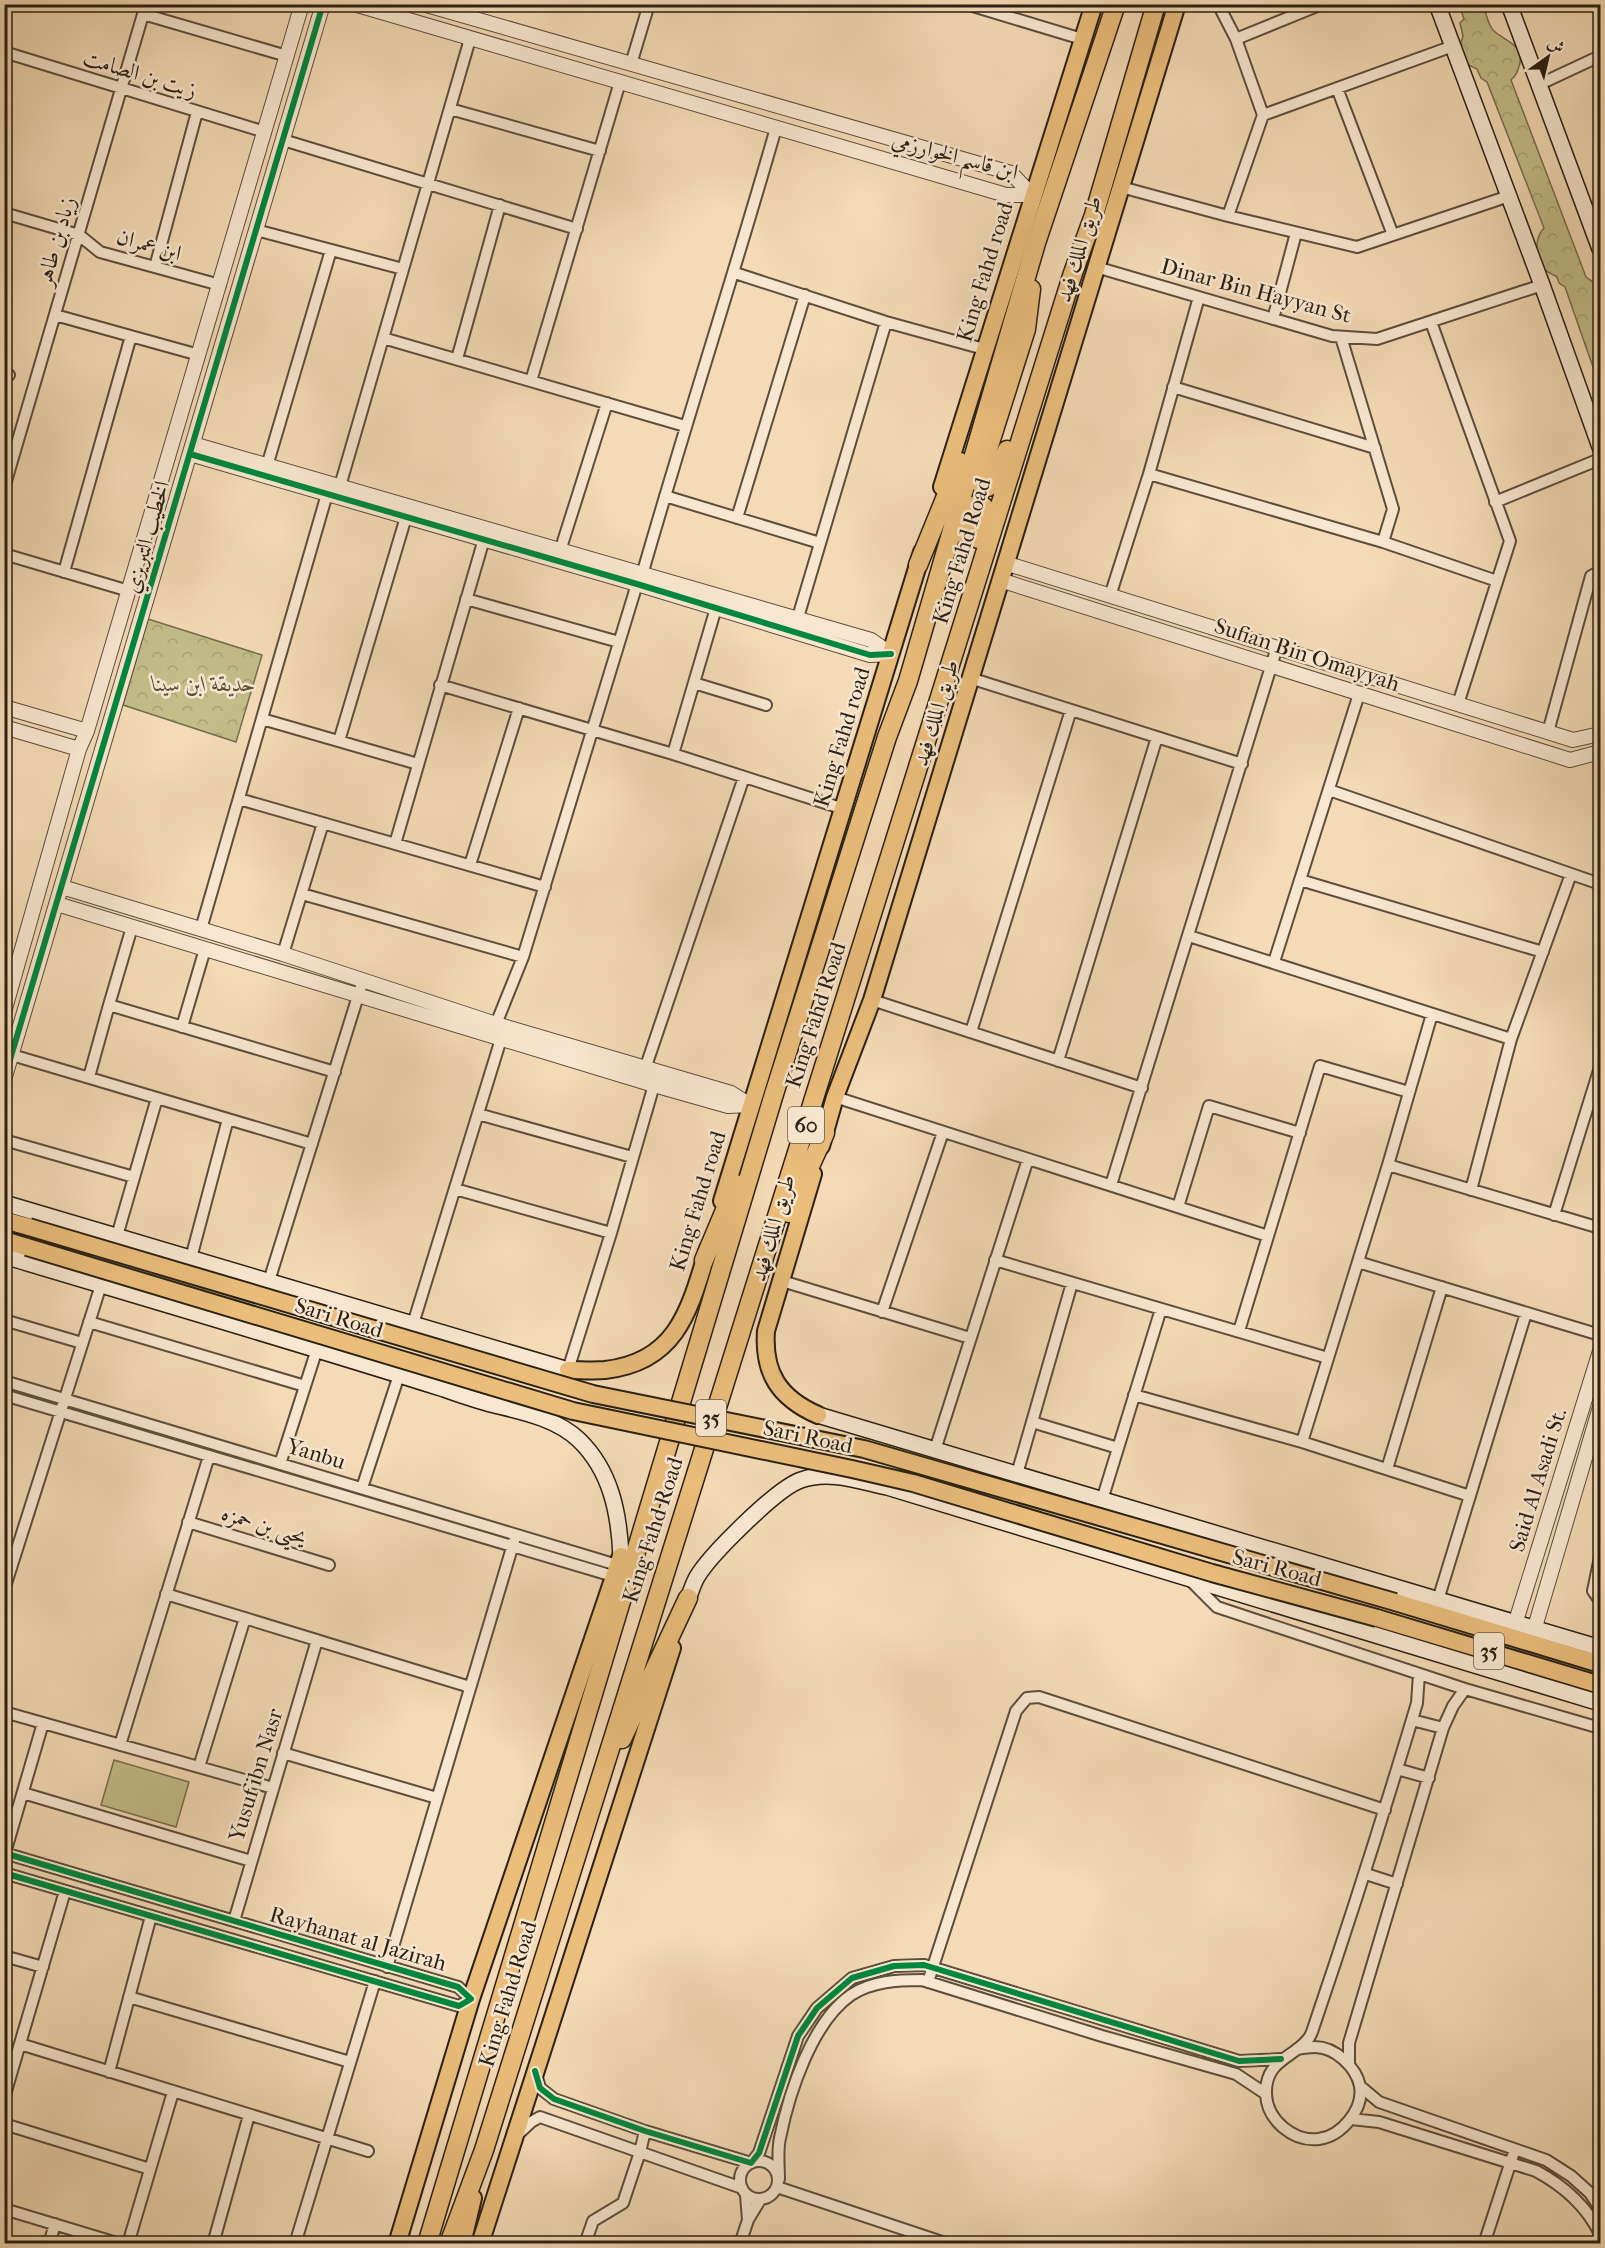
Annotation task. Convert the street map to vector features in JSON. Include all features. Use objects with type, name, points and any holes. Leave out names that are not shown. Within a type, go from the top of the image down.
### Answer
[{"type":"highway","name":"King Fahd Road","points":[[427,2244],[774,1094],[887,737],[908,681],[1036,243],[1116,4]]},
{"type":"highway","name":"King Fahd Road","points":[[449,2244],[484,2150],[1073,273],[1094,215],[1156,4]]},
{"type":"highway","points":[[1036,243],[1026,329],[981,471],[981,484],[988,487],[993,483],[1002,463],[1035,369],[1073,273]]},
{"type":"highway","points":[[918,565],[999,365]]},
{"type":"highway","points":[[908,681],[925,644],[967,515],[971,508],[978,504],[984,507],[985,517],[932,706],[922,758]]},
{"type":"highway","points":[[704,1260],[774,1094]]},
{"type":"highway","points":[[754,1291],[825,1133]]},
{"type":"highway","points":[[591,1806],[688,1598]]},
{"type":"highway","points":[[414,2244],[454,2149]]},
{"type":"main road","name":"King Fahd road","points":[[568,1370],[614,1368],[639,1360],[657,1351],[671,1339],[682,1323],[704,1260],[750,1105],[844,809],[1032,195],[1094,4]]},
{"type":"main road","points":[[1090,82],[1106,4]]},
{"type":"main road","name":"طريق الملك فهد","points":[[818,1415],[794,1403],[777,1386],[768,1367],[764,1348],[766,1330],[835,1097],[872,1000],[1177,4]]},
{"type":"main road","points":[[1437,4],[1600,447]]},
{"type":"main road","points":[[1509,4],[1600,249]]},
{"type":"main road","name":"King Fahd Road","points":[[816,959],[867,734]]},
{"type":"main road","points":[[4,1203],[568,1370]]},
{"type":"main road","name":"Sari Road","points":[[4,1220],[593,1394],[864,1449],[1395,1602],[1600,1664]]},
{"type":"main road","name":"Sari Road","points":[[4,1240],[573,1411],[912,1483],[1212,1573],[1377,1618],[1600,1685]]},
{"type":"main road","points":[[4,1256],[317,1349],[485,1402],[528,1413],[559,1426],[578,1438],[607,1478],[619,1526],[617,1566],[471,2000],[397,2244]]},
{"type":"main road","points":[[818,1415],[1438,1600],[1516,1621],[1600,1650]]},
{"type":"main road","points":[[480,2244],[697,1576],[722,1548],[776,1496],[800,1480],[834,1475],[887,1486],[1600,1703]]},
{"type":"main road","points":[[1395,1602],[1600,1650]]},
{"type":"main road","points":[[462,2244],[484,2150]]},
{"type":"street","name":"الخطيب التبريزي","points":[[4,1012],[9,979],[79,749],[87,731],[302,4]]},
{"type":"street","name":"الخطيب التبريزي","points":[[4,1080],[323,4]]},
{"type":"street","name":"ابن قاسم الخوارزمي","points":[[354,4],[1006,195],[1032,195]]},
{"type":"street","name":"ابن قاسم الخوارزمي","points":[[423,4],[1011,173],[1032,195]]},
{"type":"street","points":[[631,64],[649,4]]},
{"type":"street","points":[[966,4],[980,6],[1082,39]]},
{"type":"street","points":[[1218,4],[1236,39],[1263,115],[1228,216]]},
{"type":"street","points":[[1236,39],[1309,7],[1322,4]]},
{"type":"street","points":[[144,9],[287,56]]},
{"type":"street","name":"زياد بن طاهر","points":[[4,488],[144,9]]},
{"type":"street","points":[[340,486],[470,39]]},
{"type":"street","points":[[1263,115],[1453,46]]},
{"type":"street","name":"زيت بن الصامت","points":[[4,52],[265,132]]},
{"type":"street","points":[[1538,85],[1600,56]]},
{"type":"street","points":[[531,381],[620,82]]},
{"type":"street","points":[[698,105],[702,84]]},
{"type":"street","points":[[1336,88],[1393,235]]},
{"type":"street","points":[[450,109],[600,151]]},
{"type":"street","points":[[155,267],[197,112]]},
{"type":"street","points":[[496,1024],[523,957],[545,887],[735,273],[776,128]]},
{"type":"street","points":[[283,140],[577,229]]},
{"type":"street","points":[[1121,187],[1357,247],[1509,196]]},
{"type":"street","points":[[457,359],[500,205]]},
{"type":"street","name":"ابن عمران","points":[[4,213],[79,234],[100,252],[219,285]]},
{"type":"street","points":[[256,230],[403,269]]},
{"type":"street","points":[[1274,319],[1296,232]]},
{"type":"street","points":[[267,466],[331,250]]},
{"type":"street","name":"Dinar Bin Hayyan St","points":[[1096,267],[1341,337],[1377,339],[1542,285]]},
{"type":"street","points":[[735,273],[886,322],[984,349]]},
{"type":"street","points":[[737,518],[805,295]]},
{"type":"street","points":[[1110,596],[1149,474],[1199,297]]},
{"type":"street","points":[[55,315],[199,355]]},
{"type":"street","points":[[795,626],[886,322]]},
{"type":"street","points":[[1431,322],[1510,542],[1458,704]]},
{"type":"street","points":[[64,572],[131,336]]},
{"type":"street","points":[[1341,337],[1394,508],[1383,542]]},
{"type":"street","points":[[383,338],[686,426]]},
{"type":"street","points":[[1173,387],[1375,448]]},
{"type":"street","points":[[560,551],[607,403]]},
{"type":"street","points":[[191,449],[267,466],[340,486],[560,551],[716,608],[795,626]]},
{"type":"street","points":[[191,449],[327,494],[484,539],[639,579],[795,626],[870,655],[891,654]]},
{"type":"street","points":[[1495,502],[1600,459]]},
{"type":"street","points":[[1149,474],[1383,542],[1497,581]]},
{"type":"street","points":[[201,929],[327,494]]},
{"type":"street","points":[[665,496],[820,543]]},
{"type":"street","points":[[339,741],[406,517]]},
{"type":"street","points":[[395,843],[484,539]]},
{"type":"street","points":[[4,554],[129,591]]},
{"type":"street","name":"Sufian Bin Omayyah","points":[[1005,563],[1573,740],[1600,734]]},
{"type":"street","points":[[1548,732],[1591,576],[1600,571]]},
{"type":"street","name":"Sufian Bin Omayyah","points":[[1000,580],[1570,760],[1600,752]]},
{"type":"street","points":[[466,599],[619,642]]},
{"type":"street","points":[[673,754],[716,608]]},
{"type":"street","points":[[1112,1185],[1276,647]]},
{"type":"street","points":[[970,678],[1242,764]]},
{"type":"street","points":[[693,683],[766,705]]},
{"type":"street","points":[[440,685],[673,754],[844,809]]},
{"type":"street","points":[[1274,962],[1359,694]]},
{"type":"street","points":[[4,707],[87,731]]},
{"type":"street","points":[[470,865],[519,708]]},
{"type":"street","points":[[971,1032],[1071,710]]},
{"type":"street","points":[[262,719],[418,764]]},
{"type":"street","points":[[5,728],[79,749]]},
{"type":"street","points":[[1058,1061],[1157,737]]},
{"type":"street","points":[[640,1081],[744,777]]},
{"type":"street","points":[[1329,790],[1600,884]]},
{"type":"street","points":[[239,798],[545,887]]},
{"type":"street","points":[[283,954],[323,823]]},
{"type":"street","points":[[1471,1190],[1511,1039],[1571,873]]},
{"type":"street","points":[[1300,880],[1543,952]]},
{"type":"street","points":[[62,887],[283,954],[496,1024],[731,1093],[750,1105]]},
{"type":"street","points":[[302,894],[523,957]]},
{"type":"street","points":[[57,904],[640,1081],[728,1106],[750,1105]]},
{"type":"street","points":[[89,1077],[132,927]]},
{"type":"street","points":[[1189,936],[1511,1039]]},
{"type":"street","points":[[182,1027],[205,949]]},
{"type":"street","points":[[269,1281],[363,980]]},
{"type":"street","points":[[872,1000],[1142,1088]]},
{"type":"street","points":[[108,1005],[335,1072]]},
{"type":"street","points":[[1302,1442],[1432,1014]]},
{"type":"street","points":[[413,1324],[501,1039]]},
{"type":"street","points":[[12,1055],[312,1144]]},
{"type":"street","points":[[1239,1331],[1320,1066],[1409,1092]]},
{"type":"street","points":[[1554,1215],[1600,1066]]},
{"type":"street","points":[[568,1370],[654,1085]]},
{"type":"street","points":[[835,1097],[1268,1236]]},
{"type":"street","points":[[117,1236],[157,1098]]},
{"type":"street","points":[[1178,1207],[1209,1106],[1300,1133]]},
{"type":"street","points":[[478,1114],[632,1157]]},
{"type":"street","points":[[191,1258],[228,1119]]},
{"type":"street","points":[[882,1312],[943,1132]]},
{"type":"street","points":[[4,1140],[134,1177]]},
{"type":"street","points":[[935,1450],[1028,1159]]},
{"type":"street","points":[[1388,1165],[1600,1228]]},
{"type":"street","points":[[455,1189],[611,1233]]},
{"type":"street","points":[[995,1260],[1328,1358]]},
{"type":"street","points":[[1358,1262],[1600,1335]]},
{"type":"street","points":[[782,1281],[970,1338]]},
{"type":"street","points":[[1017,1474],[1072,1282]]},
{"type":"street","points":[[4,1590],[101,1285]]},
{"type":"street","points":[[1387,1469],[1442,1287]]},
{"type":"street","points":[[1102,1500],[1161,1309]]},
{"type":"street","points":[[1438,1600],[1526,1313]]},
{"type":"street","points":[[4,1320],[82,1343]]},
{"type":"street","points":[[89,1322],[305,1386]]},
{"type":"street","points":[[280,1464],[317,1349]]},
{"type":"street","name":"Said Al Asadi St.","points":[[1516,1621],[1600,1351]]},
{"type":"street","points":[[362,1488],[399,1375]]},
{"type":"street","name":"Yanbu","points":[[4,1381],[617,1566]]},
{"type":"street","name":"Yanbu","points":[[4,1395],[512,1546],[617,1566]]},
{"type":"street","points":[[1134,1395],[1302,1442],[1470,1496]]},
{"type":"street","name":"Said Al Asadi St.","points":[[1535,1627],[1600,1407]]},
{"type":"street","points":[[1032,1422],[1118,1448]]},
{"type":"street","points":[[120,1745],[209,1456]]},
{"type":"street","name":"يحيى بن حمزه","points":[[189,1522],[329,1565]]},
{"type":"street","points":[[387,1966],[516,1535]]},
{"type":"street","points":[[1600,1557],[1593,1591],[1600,1601]]},
{"type":"street","points":[[1190,1579],[1218,1607],[1465,1689],[1600,1728]]},
{"type":"street","points":[[166,1594],[470,1687]]},
{"type":"street","points":[[1522,1601],[1541,1606]]},
{"type":"street","points":[[199,1767],[245,1618]]},
{"type":"street","name":"Yusuf ibn Nasr","points":[[234,1921],[317,1640]]},
{"type":"street","points":[[1360,2086],[1358,2101],[1351,2119],[1337,2132],[1319,2139],[1300,2137],[1282,2128],[1271,2112],[1266,2094],[1270,2075],[1281,2059],[1310,2038],[1366,1874],[1417,1703],[1419,1674]]},
{"type":"street","points":[[1349,2065],[1349,2043],[1443,1728],[1453,1706],[1465,1689]]},
{"type":"street","points":[[927,1982],[1016,1710],[1027,1698],[1039,1697],[1385,1810]]},
{"type":"street","points":[[4,1712],[273,1788]]},
{"type":"street","points":[[1412,1720],[1443,1728]]},
{"type":"street","points":[[5,1853],[43,1723]]},
{"type":"street","points":[[283,1753],[437,1798]]},
{"type":"street","points":[[1397,1769],[1428,1778]]},
{"type":"street","points":[[23,1793],[251,1861]]},
{"type":"street","name":"Rayhanat al Jazirah","points":[[4,1873],[459,2006],[471,2000],[458,1987],[5,1853]]},
{"type":"street","points":[[1366,1874],[1397,1884]]},
{"type":"street","points":[[4,2098],[65,1890]]},
{"type":"street","points":[[109,2072],[151,1916]]},
{"type":"street","points":[[4,1956],[43,1967]]},
{"type":"street","points":[[748,2220],[741,2174],[759,2153],[798,2036],[817,2008],[852,1978],[894,1966],[924,1965],[1239,2061],[1281,2059]]},
{"type":"street","points":[[740,2244],[748,2220],[760,2200],[774,2193],[778,2183],[779,2139],[790,2100],[813,2037],[828,2016],[852,1994],[877,1984],[897,1980],[927,1982],[1105,2037],[1236,2074],[1266,2094]]},
{"type":"street","points":[[295,2244],[375,1981]]},
{"type":"street","points":[[129,1997],[350,2062]]},
{"type":"street","points":[[1105,2037],[1109,2022]]},
{"type":"street","points":[[20,2044],[368,2151]]},
{"type":"street","points":[[1297,2049],[1316,2047],[1335,2052],[1349,2065],[1360,2086],[1379,2102],[1546,2160],[1571,2176],[1590,2193],[1600,2208]]},
{"type":"street","points":[[535,2071],[540,2088],[554,2099],[645,2131],[751,2163],[766,2162],[777,2172],[778,2183]]},
{"type":"street","points":[[128,2244],[173,2092]]},
{"type":"street","points":[[213,2244],[249,2115]]},
{"type":"street","points":[[513,2140],[531,2122],[540,2117],[640,2152],[760,2200]]},
{"type":"street","points":[[1351,2119],[1379,2122],[1536,2171],[1556,2182],[1575,2198],[1594,2222],[1600,2234]]},
{"type":"street","points":[[4,2124],[150,2169]]},
{"type":"street","points":[[585,2244],[593,2221],[623,2203],[645,2131]]},
{"type":"street","points":[[1484,2244],[1515,2149]]},
{"type":"street","points":[[778,2183],[948,2244]]},
{"type":"street","points":[[4,2210],[120,2244]]},
{"type":"street","points":[[49,2244],[55,2224]]},
{"type":"green space","points":[[1459,5],[1483,5],[1492,29],[1519,51],[1520,63],[1511,80],[1586,277],[1600,287],[1600,387],[1565,287],[1559,283],[1557,277],[1542,268],[1539,262],[1538,241],[1544,228],[1487,82],[1481,78],[1477,69],[1466,64],[1459,49],[1463,36],[1460,23],[1464,19]]},
{"type":"green space","name":"حديقة ابن سينا","points":[[148,619],[262,655],[236,742],[123,705]]},
{"type":"green space","points":[[114,1760],[189,1782],[176,1827],[101,1805]]},
{"type":"cycle path","points":[[4,1080],[323,4]]},
{"type":"cycle path","points":[[190,454],[637,584],[870,655],[891,654]]},
{"type":"cycle path","points":[[4,1853],[458,1987],[471,1999],[459,2006],[4,1873]]},
{"type":"cycle path","points":[[535,2071],[540,2088],[554,2099],[645,2131],[751,2163],[759,2153],[798,2036],[817,2008],[852,1978],[894,1966],[924,1965],[1239,2061],[1281,2059]]}]
